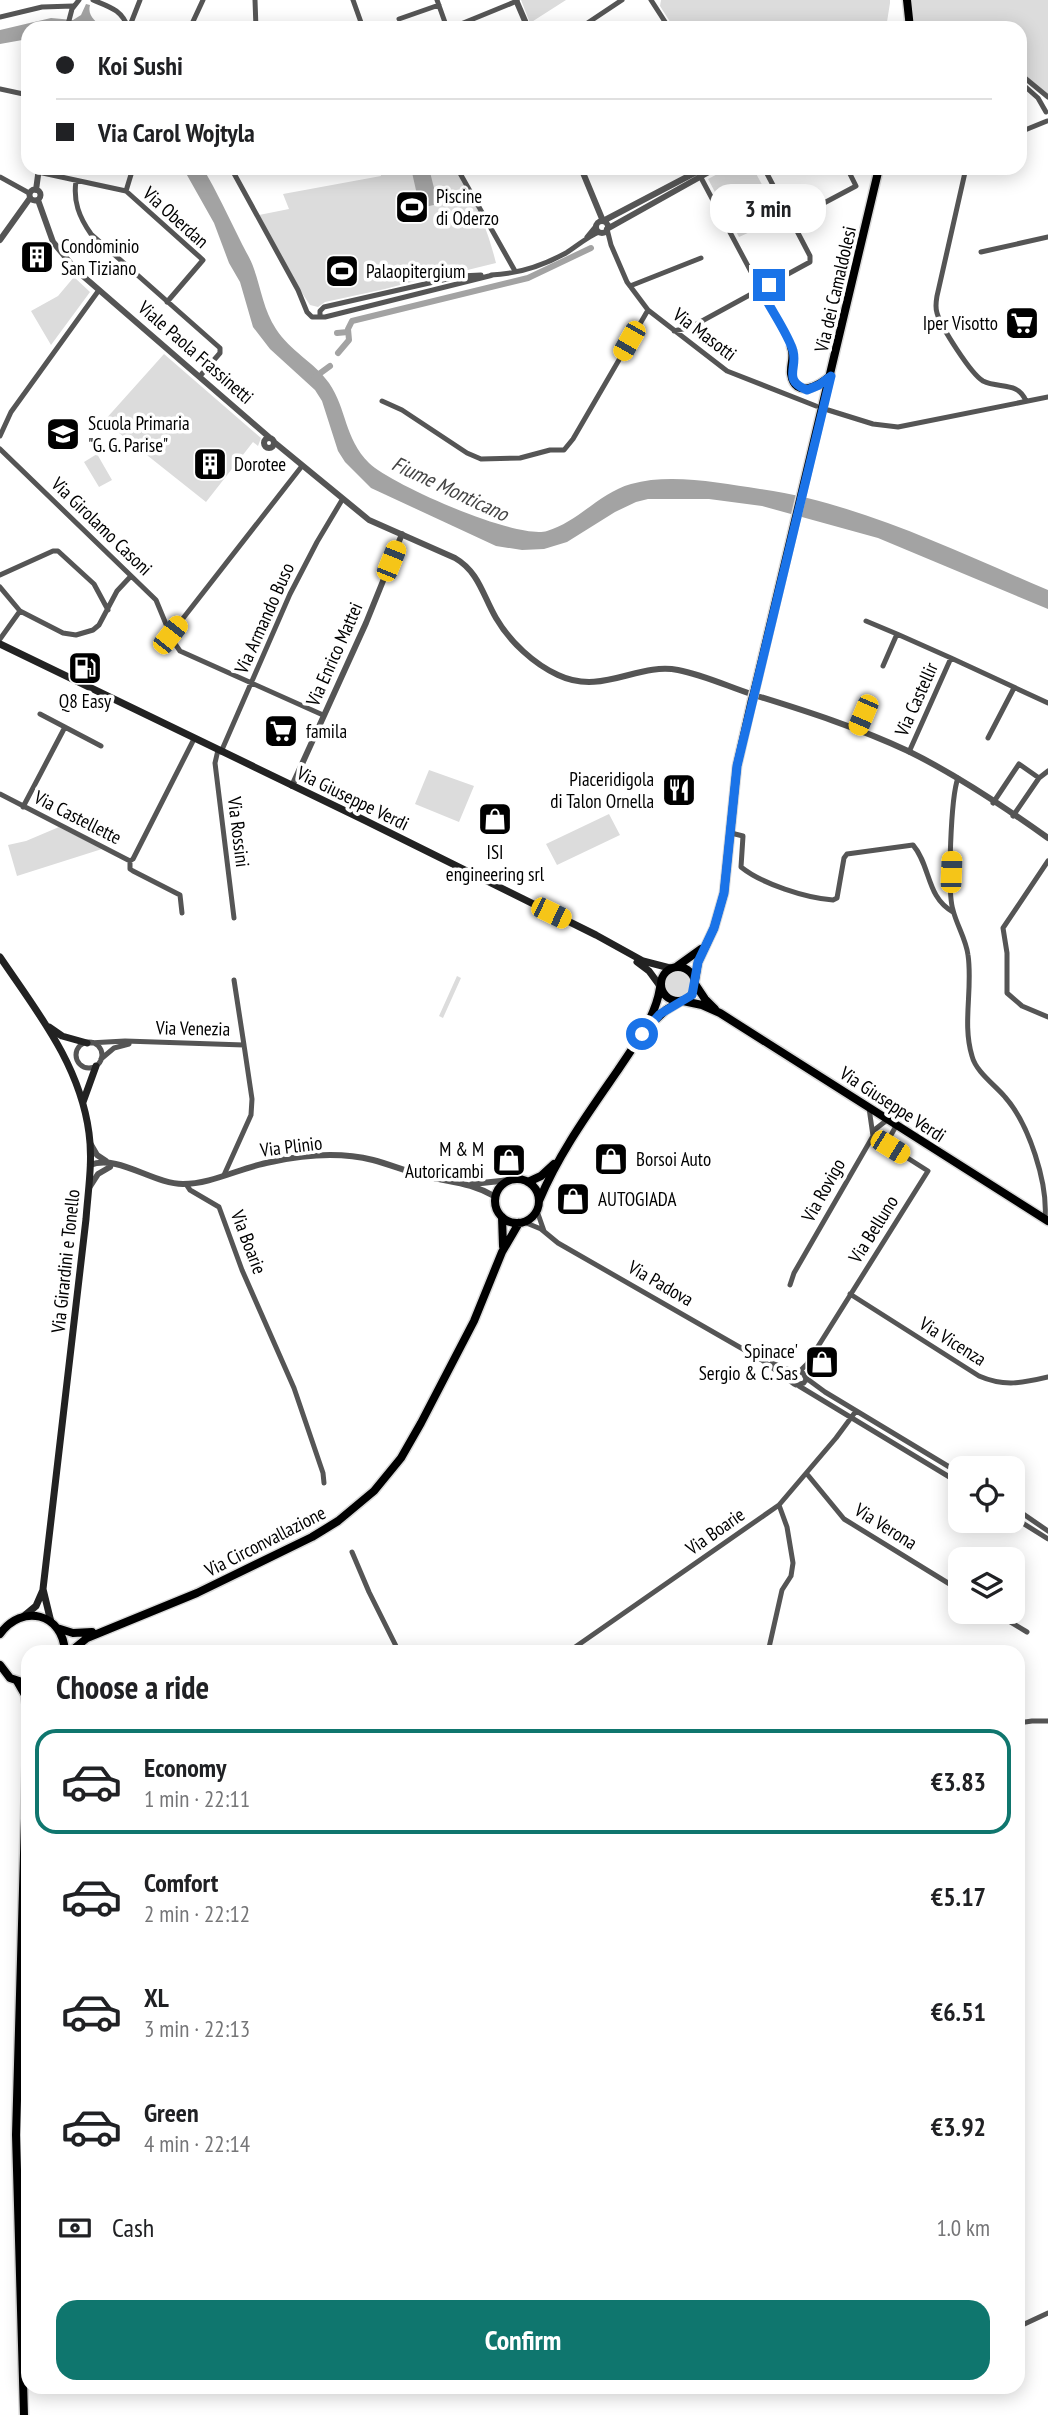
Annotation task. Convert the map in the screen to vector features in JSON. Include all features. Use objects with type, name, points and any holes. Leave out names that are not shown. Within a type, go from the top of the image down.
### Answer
[{"type":"main road","name":"Via dei Camaldolesi","points":[[695,982],[704,947],[721,910],[737,766],[877,175]]},
{"type":"main road","points":[[791,347],[791,375],[800,387],[807,390],[813,388],[831,376]]},
{"type":"main road","name":"Via Giuseppe Verdi","points":[[0,641],[648,963],[673,968]]},
{"type":"main road","name":"Via Giuseppe Verdi","points":[[616,947],[649,971],[660,987]]},
{"type":"main road","name":"Via dei Camaldolesi","points":[[673,968],[691,959],[704,947]]},
{"type":"main road","name":"Via Girardini e Tonello","points":[[0,957],[73,1071],[83,1102],[90,1143],[88,1189],[43,1590],[36,1606],[24,1616]]},
{"type":"main road","points":[[539,1201],[534,1187],[521,1180],[511,1181],[501,1187],[496,1197],[498,1211],[502,1217],[513,1223],[522,1222],[537,1211],[558,1159],[642,1034],[657,1003],[663,975],[673,968],[686,969],[695,982],[692,995],[660,1014],[642,1034]]},
{"type":"main road","name":"Via Giuseppe Verdi","points":[[695,982],[705,999],[720,1013]]},
{"type":"main road","points":[[660,987],[670,1000],[682,1001]]},
{"type":"main road","name":"Via Giuseppe Verdi","points":[[682,1001],[702,1005],[720,1013],[1046,1220]]},
{"type":"main road","points":[[46,1025],[62,1036],[88,1043]]},
{"type":"main road","points":[[83,1102],[96,1066]]},
{"type":"main road","points":[[528,1182],[541,1176],[558,1159]]},
{"type":"main road","name":"Via Circonvallazione","points":[[502,1217],[502,1252]]},
{"type":"main road","name":"Via Circonvallazione","points":[[76,1645],[105,1629],[197,1593],[312,1537],[338,1521],[374,1491],[393,1469],[417,1431],[474,1321],[502,1252],[522,1222]]},
{"type":"main road","name":"Via Girardini e Tonello","points":[[43,1590],[54,1625]]},
{"type":"main road","points":[[0,1634],[14,1620],[24,1616]]},
{"type":"main road","name":"Via Circonvallazione","points":[[24,1616],[43,1618],[80,1634],[105,1629]]},
{"type":"main road","points":[[54,1625],[65,1645]]},
{"type":"main road","points":[[0,1665],[21,1689]]},
{"type":"main road","points":[[0,1679],[21,1682]]},
{"type":"main road","points":[[21,1959],[16,2135],[21,2310]]},
{"type":"main road","points":[[23,2394],[24,2415]]},
{"type":"street","points":[[68,21],[73,6],[79,0]]},
{"type":"street","points":[[93,0],[114,7],[125,21]]},
{"type":"street","points":[[131,21],[140,0]]},
{"type":"street","points":[[193,21],[203,0]]},
{"type":"street","points":[[255,0],[256,21]]},
{"type":"street","points":[[353,0],[360,21]]},
{"type":"street","points":[[590,21],[622,0]]},
{"type":"street","points":[[651,0],[664,21]]},
{"type":"street","points":[[467,21],[517,1],[524,21]]},
{"type":"street","points":[[399,19],[438,3],[446,21]]},
{"type":"street","points":[[0,17],[42,7],[73,6]]},
{"type":"street","points":[[1027,80],[1048,97]]},
{"type":"street","points":[[1027,88],[1047,111],[1047,122],[1027,129]]},
{"type":"street","points":[[0,89],[21,94]]},
{"type":"street","points":[[0,240],[3,230],[32,194],[38,175]]},
{"type":"street","name":"Via Oberdan","points":[[56,175],[126,191],[203,260],[167,302]]},
{"type":"street","points":[[126,191],[131,175]]},
{"type":"street","points":[[235,175],[312,317],[325,317],[493,275]]},
{"type":"street","points":[[461,175],[515,271]]},
{"type":"street","name":"Via Masotti","points":[[584,175],[601,227],[630,286],[648,310],[732,374],[817,405]]},
{"type":"street","points":[[320,316],[324,307],[400,287],[457,277],[507,274],[536,267],[563,254],[601,227],[696,175]]},
{"type":"street","points":[[703,175],[791,347]]},
{"type":"street","points":[[674,331],[691,327],[810,262],[810,256],[768,175]]},
{"type":"street","points":[[792,220],[856,186],[850,175]]},
{"type":"street","points":[[964,175],[937,296],[937,315],[974,373],[983,381],[1016,389],[1026,401]]},
{"type":"street","points":[[0,177],[32,194]]},
{"type":"street","points":[[76,181],[75,200],[91,234],[220,348],[220,354],[200,376]]},
{"type":"street","name":"Viale Paola Frassinetti","points":[[32,194],[34,201],[38,200],[47,229],[61,253],[99,290],[200,376],[272,443],[342,500],[369,520],[466,565],[476,577],[497,619],[508,634],[532,658],[559,676],[589,682],[606,682],[655,670],[678,670],[856,730],[909,752],[958,778],[1048,838]]},
{"type":"street","points":[[981,252],[1048,237]]},
{"type":"street","points":[[630,286],[701,258]]},
{"type":"street","points":[[456,285],[457,277]]},
{"type":"street","points":[[400,287],[403,298]]},
{"type":"street","points":[[0,436],[11,412],[99,290]]},
{"type":"street","points":[[382,401],[402,410],[467,453],[481,459],[520,458],[551,450],[564,450],[648,310]]},
{"type":"street","points":[[687,341],[687,333],[691,327]]},
{"type":"street","points":[[828,410],[873,425],[898,427],[1048,397]]},
{"type":"street","name":"Via Girolamo Casoni","points":[[0,449],[156,600],[170,635]]},
{"type":"street","points":[[302,466],[170,635],[176,647],[185,655],[323,715]]},
{"type":"street","name":"Via Armando Buso","points":[[219,751],[290,594],[342,500]]},
{"type":"street","name":"Via Enrico Mattei","points":[[292,786],[366,623],[402,534]]},
{"type":"street","points":[[0,575],[58,551],[94,583],[108,610]]},
{"type":"street","points":[[0,587],[20,611],[64,633],[76,635],[93,630],[99,625],[117,592],[131,576]]},
{"type":"street","points":[[0,641],[20,611]]},
{"type":"street","name":"Via Castellir","points":[[866,621],[1048,703]]},
{"type":"street","points":[[883,666],[897,635]]},
{"type":"street","name":"Via Castellir","points":[[909,752],[951,658]]},
{"type":"street","points":[[988,738],[1003,714],[1014,688]]},
{"type":"street","points":[[856,730],[869,699]]},
{"type":"street","points":[[40,714],[101,746]]},
{"type":"street","points":[[23,807],[65,727]]},
{"type":"street","name":"Via Castellette","points":[[0,794],[130,861],[194,739]]},
{"type":"street","name":"Via Rossini","points":[[219,751],[215,757],[215,769],[234,918]]},
{"type":"street","points":[[993,803],[1019,764],[1038,778]]},
{"type":"street","points":[[1013,816],[1038,778],[1048,771]]},
{"type":"street","points":[[958,778],[952,816],[950,896],[968,956],[972,1056],[977,1066],[1007,1098],[1023,1121],[1040,1154],[1047,1196],[1046,1220]]},
{"type":"street","points":[[731,833],[743,836],[741,867],[751,875],[800,894],[833,900],[837,898],[847,854],[913,845],[921,858],[933,892],[943,906],[953,912]]},
{"type":"street","points":[[130,861],[130,869],[180,895],[182,913]]},
{"type":"street","points":[[1048,861],[1003,928],[1007,953],[1007,993],[1022,1006],[1048,1017]]},
{"type":"street","points":[[234,980],[244,1045]]},
{"type":"street","points":[[88,1043],[95,1044],[100,1049],[101,1059],[96,1066],[85,1067],[77,1060],[78,1049],[88,1043]]},
{"type":"street","name":"Via Venezia","points":[[88,1043],[244,1045],[252,1099],[251,1115],[224,1174]]},
{"type":"street","name":"Via Venezia","points":[[101,1059],[114,1048],[132,1043]]},
{"type":"street","points":[[869,1108],[873,1133],[886,1144],[896,1126]]},
{"type":"street","points":[[873,1133],[887,1120]]},
{"type":"street","name":"Via Rovigo","points":[[790,1285],[873,1133]]},
{"type":"street","points":[[88,1189],[98,1174],[112,1165],[97,1155],[90,1143]]},
{"type":"street","name":"Via Belluno","points":[[801,1374],[928,1171],[886,1144]]},
{"type":"street","name":"Via Plinio","points":[[90,1165],[98,1168],[112,1165],[167,1182],[186,1184],[288,1158],[339,1156],[370,1159],[428,1177],[470,1184],[511,1181]]},
{"type":"street","name":"Via Boarie","points":[[186,1184],[190,1190],[219,1207],[242,1270],[294,1388],[324,1483]]},
{"type":"street","name":"Via Plinio","points":[[470,1184],[496,1197]]},
{"type":"street","points":[[537,1211],[545,1234]]},
{"type":"street","name":"Via Padova","points":[[522,1222],[535,1226],[762,1360]]},
{"type":"street","name":"Via Vicenza","points":[[850,1294],[992,1382],[1021,1384],[1048,1377]]},
{"type":"street","points":[[762,1360],[801,1374],[855,1414],[948,1475]]},
{"type":"street","points":[[762,1360],[797,1385],[948,1467]]},
{"type":"street","points":[[797,1385],[804,1383],[801,1374]]},
{"type":"street","points":[[797,1385],[792,1378],[801,1374]]},
{"type":"street","name":"Via Boarie","points":[[578,1645],[779,1505],[855,1414]]},
{"type":"street","name":"Via Verona","points":[[807,1474],[844,1519],[948,1583]]},
{"type":"street","points":[[770,1645],[782,1590],[791,1576],[793,1563],[788,1527],[779,1505]]},
{"type":"street","points":[[1025,1515],[1048,1531]]},
{"type":"street","points":[[1025,1524],[1048,1538]]},
{"type":"street","points":[[352,1552],[396,1645]]},
{"type":"street","points":[[1014,1624],[1027,1632]]},
{"type":"street","points":[[1025,1722],[1048,1721]]},
{"type":"street","points":[[1025,2324],[1048,2313]]},
{"type":"shaded area","points":[[521,0],[566,0],[533,21],[529,21]]},
{"type":"shaded area","points":[[661,0],[890,0],[887,21],[670,21],[660,6]]},
{"type":"shaded area","points":[[907,0],[1048,0],[1048,97],[1027,80],[1027,21],[909,21]]},
{"type":"shaded area","points":[[86,4],[90,5],[89,9],[95,21],[38,21],[51,18],[73,20],[81,15]]},
{"type":"shaded area","points":[[21,25],[21,40],[0,44],[0,30]]},
{"type":"shaded area","points":[[187,175],[207,175],[251,262],[272,322],[288,344],[329,383],[350,434],[361,453],[382,473],[428,497],[484,519],[532,532],[558,527],[619,488],[646,481],[695,480],[760,489],[834,505],[907,530],[1048,590],[1048,609],[878,538],[762,506],[709,499],[648,499],[636,502],[567,542],[544,549],[522,550],[496,546],[371,488],[345,462],[338,451],[322,401],[315,390],[270,349],[253,327],[240,282],[229,263],[214,223]]},
{"type":"shaded area","points":[[413,175],[431,175],[438,204],[420,208]]},
{"type":"shaded area","points":[[458,175],[479,213],[496,263],[325,302],[318,307],[310,305],[259,215],[289,209],[283,194],[381,176]]},
{"type":"shaded area","points":[[716,175],[757,175],[780,218],[739,237],[708,179]]},
{"type":"shaded area","points":[[74,277],[90,292],[51,345],[31,311],[58,296]]},
{"type":"shaded area","points":[[164,354],[261,438],[258,446],[253,442],[206,502],[104,421]]},
{"type":"shaded area","points":[[97,454],[112,480],[99,487],[84,462]]},
{"type":"shaded area","points":[[429,770],[474,786],[459,822],[415,804]]},
{"type":"shaded area","points":[[609,814],[620,835],[557,865],[546,844]]},
{"type":"shaded area","points":[[59,827],[102,849],[17,876],[8,845],[26,841]]},
{"type":"shaded area","points":[[677,972],[686,976],[690,985],[686,994],[677,998],[668,994],[664,985],[668,976]]},
{"type":"shaded area","points":[[457,976],[461,978],[443,1018],[439,1016]]},
{"type":"waterway","points":[[338,353],[349,340],[348,329],[352,321],[528,278],[591,248]]},
{"type":"waterway","points":[[337,333],[348,332]]},
{"type":"waterway","points":[[315,377],[330,366]]},
{"type":"place","name":"Piscine di Oderzo","points":[[412,207]]},
{"type":"place","name":"Condominio San Tiziano","points":[[37,257]]},
{"type":"place","name":"Palaopitergium","points":[[342,271]]},
{"type":"place","name":"Iper Visotto","points":[[1022,323]]},
{"type":"place","name":"Scuola Primaria \"G. G. Parise\"","points":[[63,434]]},
{"type":"place","name":"Dorotee","points":[[210,464]]},
{"type":"place","name":"Q8 Easy","points":[[85,668]]},
{"type":"place","name":"famila","points":[[281,731]]},
{"type":"place","name":"Piaceridigola di Talon Ornella","points":[[679,790]]},
{"type":"place","name":"ISI engineering srl","points":[[495,819]]},
{"type":"place","name":"Borsoi Auto","points":[[611,1159]]},
{"type":"place","name":"M & M Autoricambi","points":[[509,1160]]},
{"type":"place","name":"AUTOGIADA","points":[[573,1199]]},
{"type":"place","name":"Spinace' Sergio & C. Sas","points":[[822,1362]]},
{"type":"route","points":[[642,1034],[660,1014],[692,995],[698,962],[721,910],[737,766],[803,483],[831,376],[807,390],[794,382],[791,375],[793,351],[761,290],[769,285]]},
{"type":"water label","name":"Fiume Monticano","points":[[450,489]]}]
